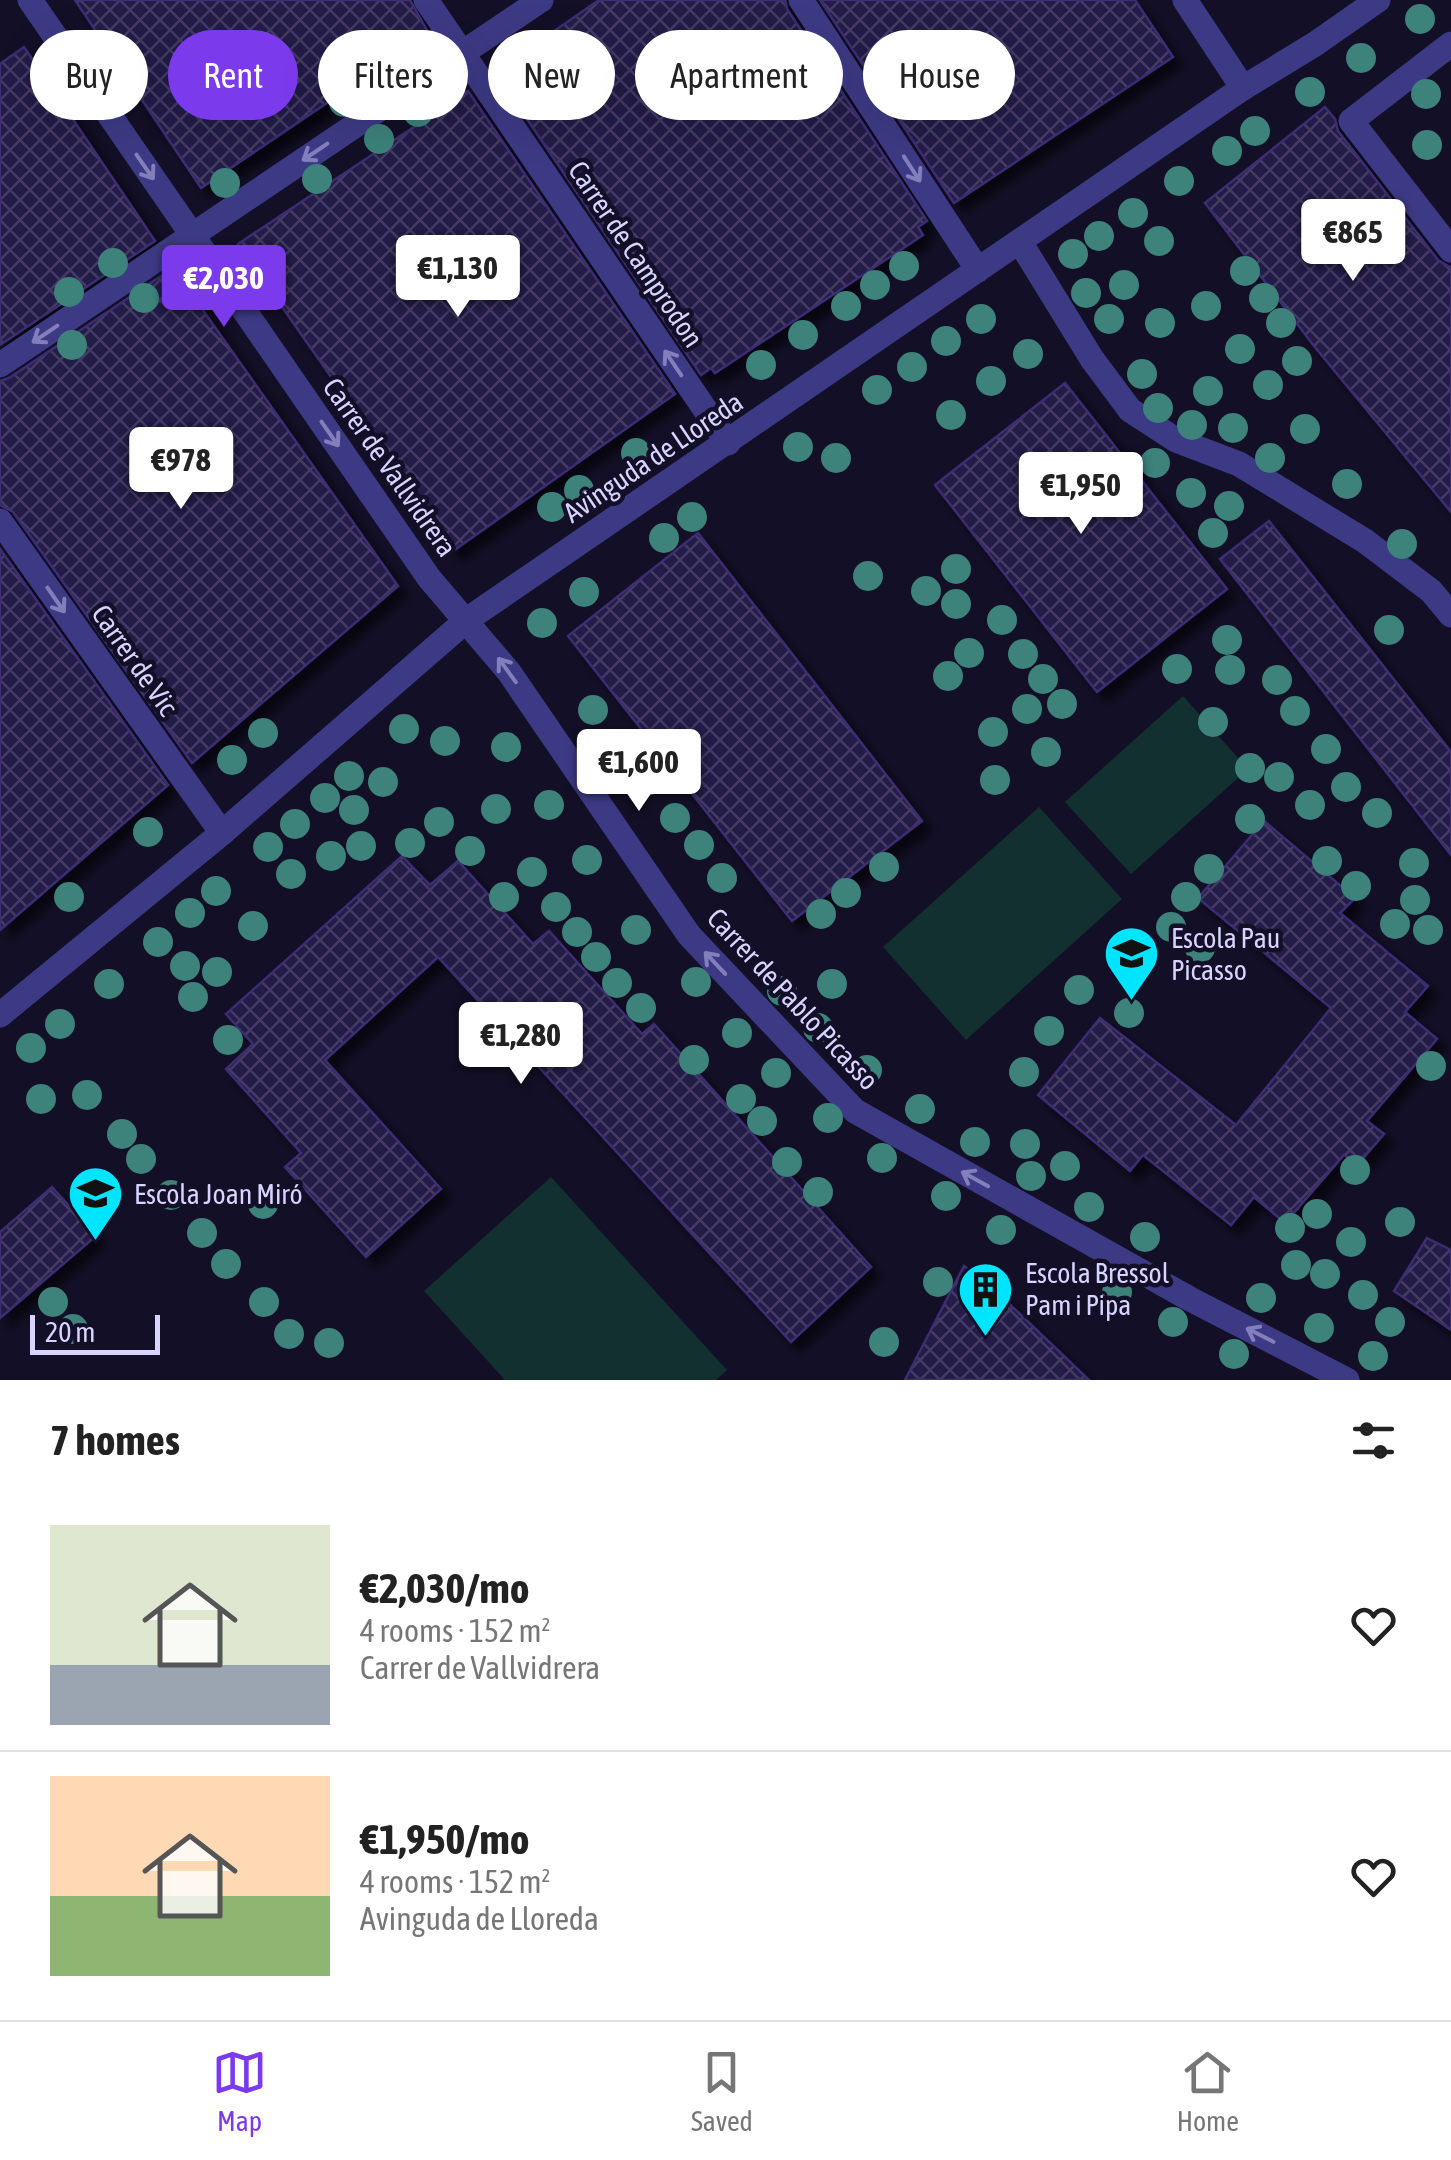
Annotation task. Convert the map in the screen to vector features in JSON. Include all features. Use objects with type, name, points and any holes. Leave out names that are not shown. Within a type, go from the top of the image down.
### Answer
[{"type":"street","name":"Carrer de Vallvidrera","points":[[30,0],[429,578],[468,619]]},
{"type":"street","name":"Carrer de Camprodon","points":[[426,0],[447,30]]},
{"type":"street","points":[[468,48],[540,0]]},
{"type":"street","points":[[801,0],[978,270]]},
{"type":"street","points":[[1185,0],[1243,88]]},
{"type":"street","name":"Avinguda de Lloreda","points":[[0,1015],[222,833],[468,619],[1243,88],[1378,0]]},
{"type":"street","points":[[1451,44],[1351,121],[1451,250]]},
{"type":"street","name":"Carrer de Camprodon","points":[[468,61],[728,443]]},
{"type":"street","points":[[0,365],[362,120]]},
{"type":"street","points":[[1020,242],[1092,359],[1130,410],[1176,440],[1239,464],[1366,540],[1430,591],[1451,614]]},
{"type":"street","name":"Carrer de Vic","points":[[0,521],[222,833]]},
{"type":"street","name":"Carrer de Pablo Picasso","points":[[468,619],[509,672],[689,935],[855,1111],[1190,1300],[1346,1380]]},
{"type":"green space","points":[[1183,696],[1248,769],[1131,874],[1065,802]]},
{"type":"green space","points":[[1039,807],[1122,899],[966,1040],[883,947]]},
{"type":"green space","points":[[551,1177],[727,1370],[716,1380],[505,1380],[424,1291]]},
{"type":"building","points":[[75,0],[410,0],[427,30],[318,30],[318,109],[201,188],[148,109],[148,30],[95,30]]},
{"type":"building","points":[[599,0],[785,0],[801,30],[635,30],[635,120],[843,120],[843,94],[927,221],[918,227],[923,235],[715,373],[711,368],[701,375],[528,120],[615,120],[615,30],[556,30]]},
{"type":"building","points":[[820,0],[1135,0],[1173,57],[954,203],[899,120],[1015,120],[1015,30],[863,30],[863,65]]},
{"type":"building","points":[[24,47],[30,56],[30,120],[73,120],[155,241],[0,345],[0,64]]},
{"type":"building","points":[[468,91],[675,394],[453,551],[238,244],[424,120],[468,120]]},
{"type":"building","points":[[1325,107],[1335,119],[1338,131],[1438,260],[1451,268],[1451,512],[1314,346],[1205,203]]},
{"type":"building","points":[[173,268],[398,586],[192,763],[13,512],[0,505],[0,381]]},
{"type":"building","points":[[1065,383],[1227,589],[1097,692],[935,485]]},
{"type":"building","points":[[1269,521],[1451,752],[1451,855],[1220,559]]},
{"type":"building","points":[[698,533],[922,821],[792,921],[568,636]]},
{"type":"building","points":[[0,549],[168,785],[0,930]]},
{"type":"building","points":[[1264,821],[1355,898],[1340,913],[1428,986],[1405,1012],[1437,1039],[1367,1121],[1384,1134],[1358,1164],[1344,1155],[1285,1223],[1254,1197],[1231,1225],[1143,1155],[1130,1171],[1038,1095],[1100,1018],[1236,1125],[1331,1008],[1198,898]]},
{"type":"building","points":[[402,856],[430,885],[458,861],[533,944],[549,931],[642,1034],[654,1024],[871,1267],[791,1342],[438,957],[325,1060],[441,1189],[366,1257],[285,1167],[301,1153],[226,1069],[253,1044],[226,1014]]},
{"type":"building","points":[[52,1187],[96,1236],[0,1318],[0,1232]]},
{"type":"building","points":[[1427,1238],[1451,1250],[1451,1330],[1394,1291]]},
{"type":"building","name":"Escola Bressol Pam i Pipa","points":[[964,1266],[1000,1295],[1089,1380],[905,1380]]},
{"type":"place","name":"Escola Pau Picasso","points":[[1132,1003]]},
{"type":"place","name":"Escola Joan Miró","points":[[95,1243]]},
{"type":"place","name":"Escola Bressol Pam i Pipa","points":[[986,1338]]}]
